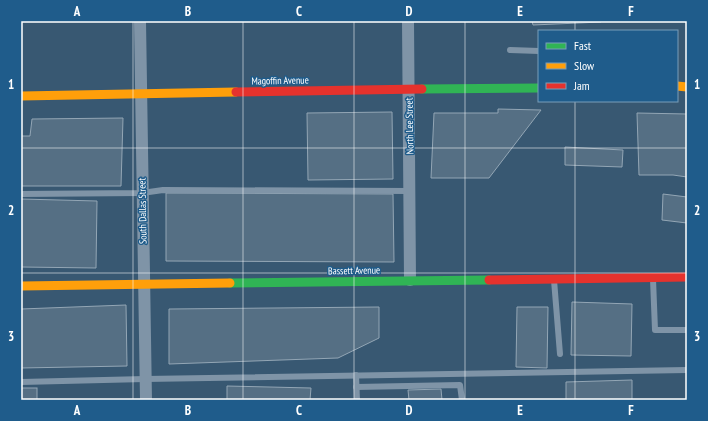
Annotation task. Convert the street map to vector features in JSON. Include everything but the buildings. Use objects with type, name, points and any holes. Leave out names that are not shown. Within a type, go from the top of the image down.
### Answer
[{"type":"street","name":"South Dallas Street","points":[[140,21],[146,400]]},
{"type":"street","name":"North Lee Street","points":[[408,21],[410,280]]},
{"type":"street","name":"Magoffin Avenue","points":[[21,96],[538,88]]},
{"type":"street","name":"Bassett Avenue","points":[[21,286],[687,277]]},
{"type":"lane","points":[[510,50],[538,51]]},
{"type":"lane","points":[[21,194],[142,193],[163,190],[410,191]]},
{"type":"lane","points":[[653,277],[655,330],[687,330]]},
{"type":"lane","points":[[554,278],[560,354]]},
{"type":"lane","points":[[21,382],[687,370]]},
{"type":"lane","points":[[356,375],[357,400]]},
{"type":"lane","points":[[356,387],[460,385],[462,400]]},
{"type":"traffic: fast","points":[[422,89],[538,88]]},
{"type":"traffic: fast","points":[[230,283],[489,280]]},
{"type":"traffic: slow","points":[[678,86],[687,87]]},
{"type":"traffic: slow","points":[[21,96],[236,92]]},
{"type":"traffic: slow","points":[[21,286],[230,283]]},
{"type":"traffic: jam","points":[[236,92],[422,89]]},
{"type":"traffic: jam","points":[[489,280],[687,277]]}]
